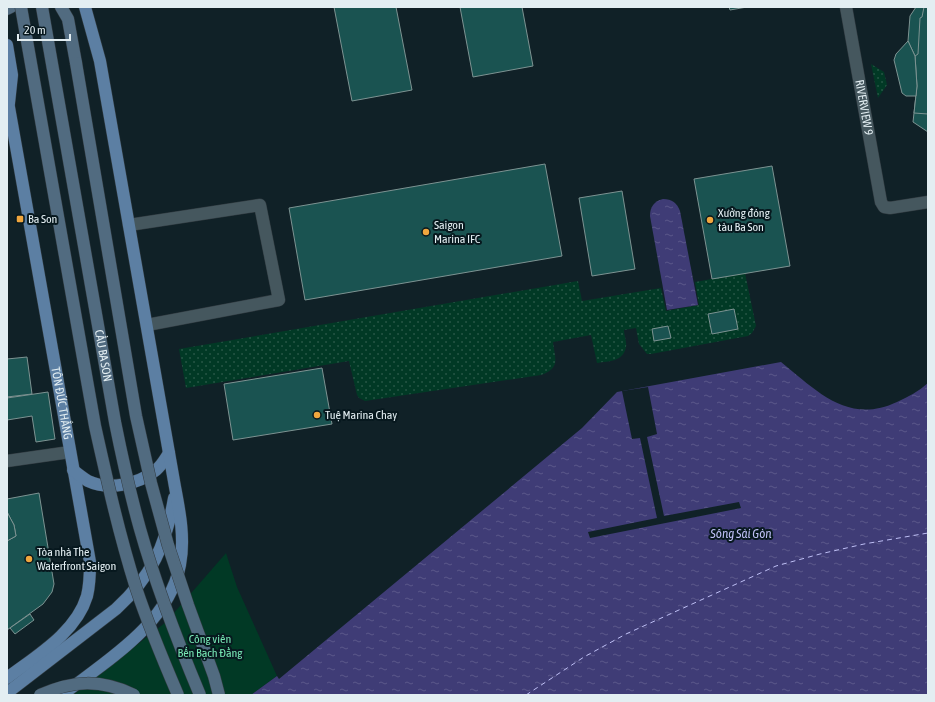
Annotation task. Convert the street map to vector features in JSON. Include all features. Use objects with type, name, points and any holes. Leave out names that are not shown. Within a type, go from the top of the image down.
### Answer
[{"type":"main road","points":[[7,9],[11,7]]},
{"type":"main road","name":"CẦU BA SON","points":[[21,7],[105,476],[121,537],[137,589],[159,650],[178,695]]},
{"type":"main road","name":"CẦU BA SON","points":[[42,7],[126,477],[156,583],[200,695]]},
{"type":"main road","points":[[61,7],[68,19],[136,416],[168,545],[220,695]]},
{"type":"main road","points":[[62,695],[128,644],[145,628],[161,609],[172,588],[180,566],[182,544],[181,523],[175,487],[100,61],[85,7]]},
{"type":"main road","name":"TÔN ĐỨC THẮNG","points":[[7,45],[12,75],[8,100],[90,562],[90,579],[87,596],[79,613],[69,628],[7,678]]},
{"type":"main road","points":[[73,470],[90,481],[102,484],[124,484],[145,477],[163,462],[169,453]]},
{"type":"main road","points":[[7,693],[116,609],[132,594],[156,559],[164,543],[175,487]]},
{"type":"main road","points":[[40,695],[53,689],[72,684],[90,683],[121,689],[134,695]]},
{"type":"street","name":"RIVERVIEW 9","points":[[846,7],[881,202],[884,207],[890,208],[928,202]]},
{"type":"street","points":[[129,224],[260,205],[280,300],[147,325]]},
{"type":"street","points":[[7,460],[70,452]]},
{"type":"green space","points":[[871,64],[884,72],[887,85],[878,98]]},
{"type":"green space","points":[[745,273],[756,326],[752,333],[748,336],[647,354],[639,344],[636,328],[624,330],[626,347],[622,356],[615,360],[597,363],[591,335],[553,342],[555,358],[554,366],[552,369],[541,375],[365,401],[357,395],[349,361],[186,388],[179,349],[578,281],[582,301],[661,288],[666,311],[699,305],[695,282]]},
{"type":"green space","name":"Công viên Bến Bạch Đằng","points":[[226,553],[237,587],[277,676],[251,695],[73,695],[166,622]]},
{"type":"water","points":[[663,199],[674,202],[680,211],[698,305],[667,310],[650,216],[653,205],[657,201]]},
{"type":"water","name":"Sông Sài Gòn","points":[[781,362],[807,384],[834,402],[863,410],[879,408],[897,402],[913,394],[928,383],[928,695],[251,695],[277,676],[279,679],[582,428],[617,392]]},
{"type":"pier","points":[[648,387],[657,434],[647,437],[664,516],[739,502],[741,508],[590,538],[588,532],[657,518],[640,438],[632,439],[622,391]]},
{"type":"building","points":[[334,7],[396,7],[412,90],[352,101]]},
{"type":"building","points":[[460,7],[522,7],[533,66],[473,77]]},
{"type":"building","points":[[729,7],[747,7],[730,10]]},
{"type":"building","points":[[916,7],[928,7],[928,132],[913,122],[917,86],[915,56],[908,41],[910,16]]},
{"type":"building","points":[[924,7],[928,7],[928,114],[914,113],[917,86],[915,56],[918,54],[920,18],[922,17]]},
{"type":"building","points":[[908,41],[915,56],[917,86],[916,96],[906,96],[902,93],[894,60],[896,54]]},
{"type":"building","name":"Saigon Marina IFC","points":[[545,164],[562,256],[305,300],[289,208]]},
{"type":"building","points":[[772,166],[790,266],[712,279],[694,179]]},
{"type":"building","points":[[622,191],[635,269],[592,276],[579,198]]},
{"type":"building","points":[[734,309],[738,329],[712,334],[708,314]]},
{"type":"building","points":[[668,326],[671,338],[654,341],[652,329]]},
{"type":"building","points":[[27,357],[32,394],[7,397],[7,359]]},
{"type":"building","points":[[322,368],[332,424],[233,440],[224,384]]},
{"type":"building","points":[[48,392],[55,439],[36,442],[32,416],[7,420],[7,398]]},
{"type":"building","name":"Tòa nhà The Waterfront Saigon","points":[[39,493],[54,584],[52,592],[43,604],[7,630],[7,541],[16,536],[14,525],[7,512],[7,499]]},
{"type":"building","points":[[7,512],[14,525],[16,536],[7,541]]},
{"type":"building","points":[[30,614],[34,620],[15,634],[10,628]]},
{"type":"ferry route","points":[[526,695],[584,657],[626,634],[776,566],[864,544],[928,533]]},
{"type":"place","name":"Ba Son","points":[[20,219]]},
{"type":"place","name":"Xưởng đóng tàu Ba Son","points":[[710,220]]},
{"type":"place","name":"Saigon Marina IFC","points":[[426,232]]},
{"type":"place","name":"Tuệ Marina Chay","points":[[317,415]]},
{"type":"place","name":"Tòa nhà The Waterfront Saigon","points":[[29,559]]}]
